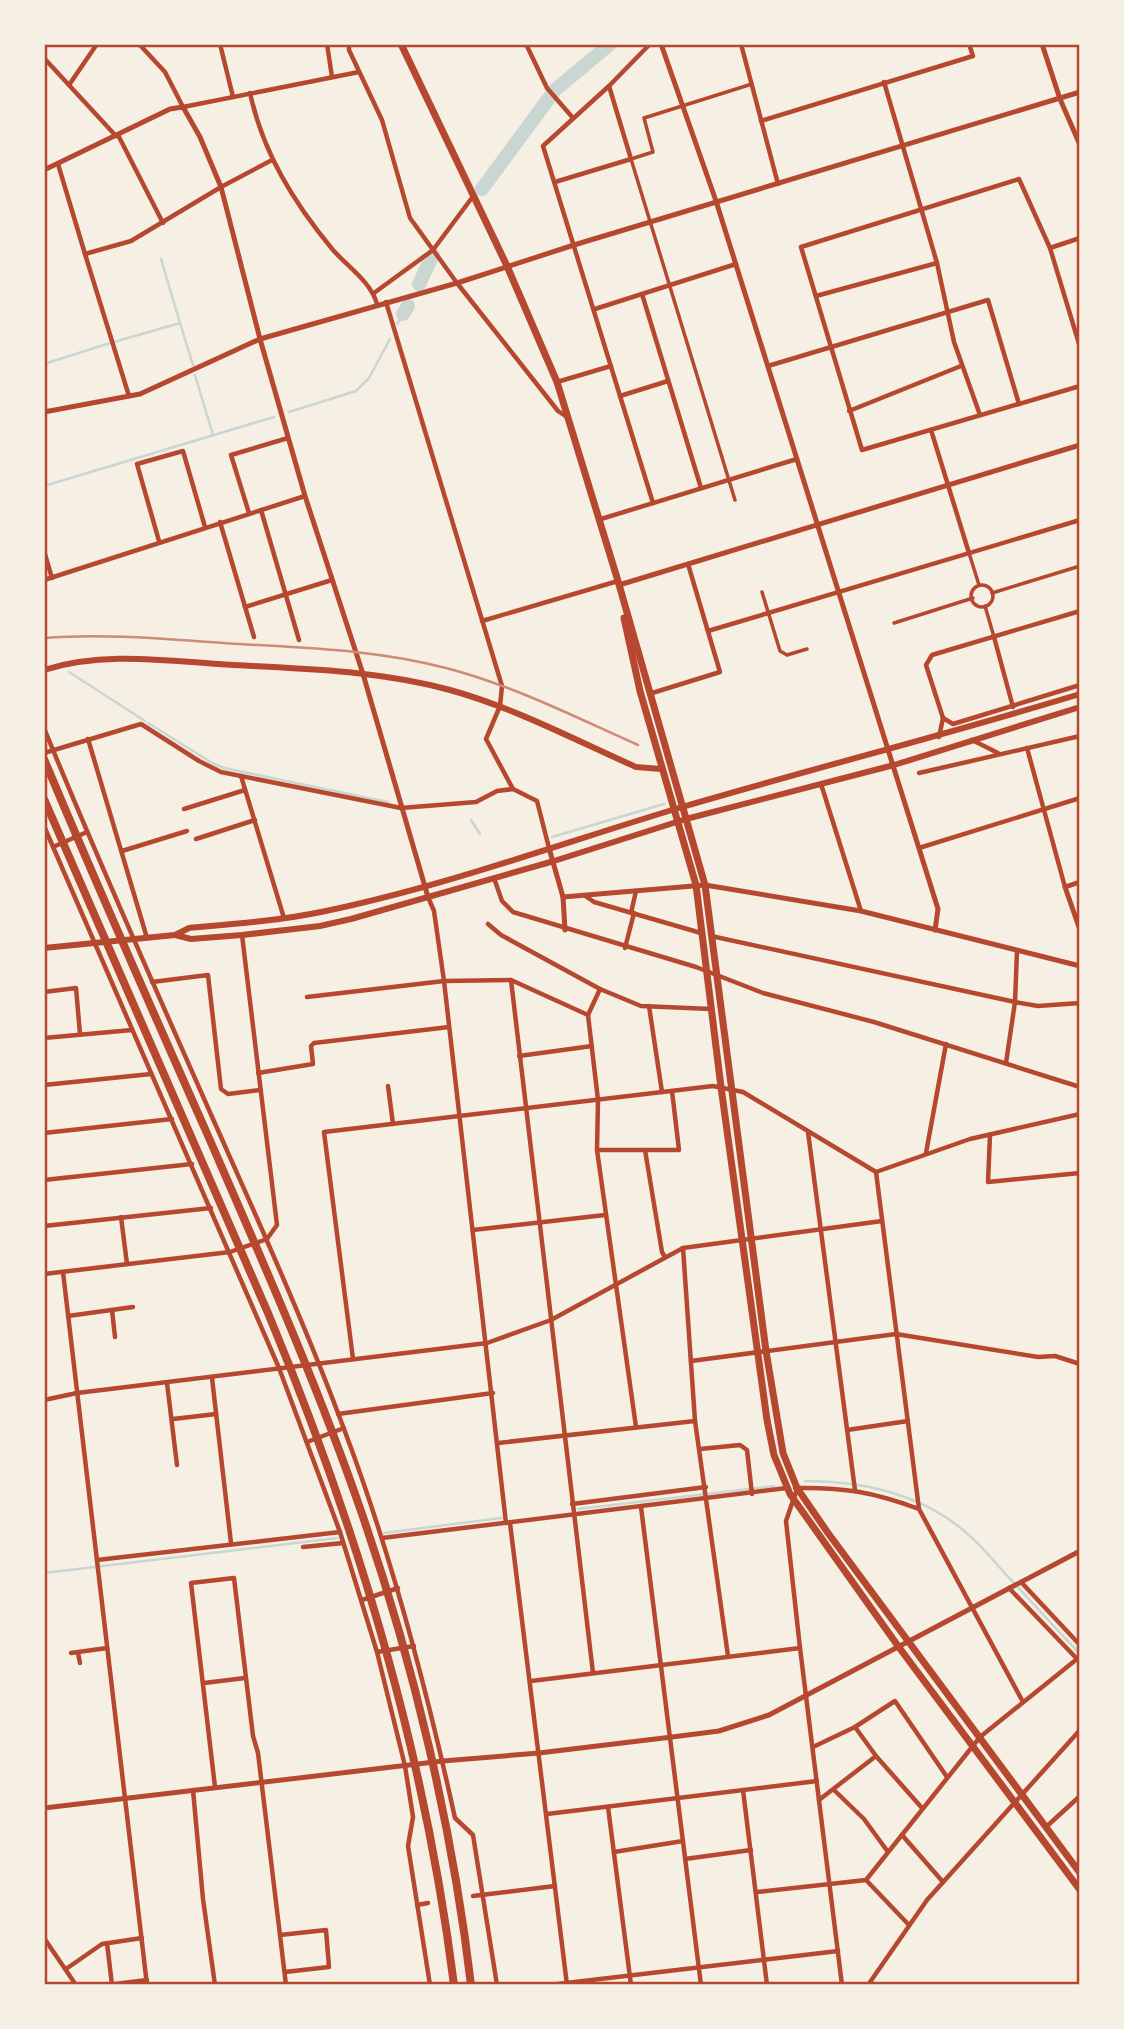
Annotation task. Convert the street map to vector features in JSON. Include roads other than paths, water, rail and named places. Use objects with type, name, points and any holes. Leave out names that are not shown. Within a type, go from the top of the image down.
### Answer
[{"type":"highway","points":[[401,44],[507,266],[557,382],[601,519],[705,885],[766,1351],[783,1453],[797,1488],[1080,1873]]},
{"type":"highway","points":[[622,594],[623,613],[640,691],[696,886],[757,1352],[774,1455],[793,1499],[898,1646],[1080,1890]]},
{"type":"highway","points":[[44,760],[310,1372],[362,1514],[420,1713],[446,1833],[471,1985]]},
{"type":"highway","points":[[44,799],[268,1313],[320,1445],[363,1567],[407,1727],[430,1837],[454,1985]]},
{"type":"main road","points":[[44,670],[94,659],[146,659],[383,676],[447,689],[500,706],[636,768],[661,769]]},
{"type":"main road","points":[[175,935],[189,928],[284,918],[348,906],[423,886],[682,807],[939,737],[1080,694]]},
{"type":"main road","points":[[44,948],[147,937],[175,935],[191,939],[320,926],[554,861],[686,819],[894,765],[1080,707]]},
{"type":"street","points":[[69,85],[97,44]]},
{"type":"street","points":[[139,44],[165,72],[221,187],[260,339],[305,496],[363,674],[423,886],[434,911],[567,1984]]},
{"type":"street","points":[[220,44],[233,97]]},
{"type":"street","points":[[327,44],[332,77]]},
{"type":"street","points":[[349,44],[382,120],[410,218],[457,283],[558,411],[570,419]]},
{"type":"street","points":[[526,44],[547,88],[573,118]]},
{"type":"street","points":[[650,44],[609,86],[543,146],[653,503]]},
{"type":"street","points":[[660,44],[716,201],[894,765],[938,909],[935,930]]},
{"type":"street","points":[[741,44],[778,184]]},
{"type":"street","points":[[761,121],[973,56],[969,44]]},
{"type":"street","points":[[1042,44],[1060,99],[1080,145]]},
{"type":"street","points":[[44,58],[117,136],[163,223]]},
{"type":"street","points":[[44,170],[170,110],[359,72]]},
{"type":"street","points":[[884,82],[937,263],[961,366],[980,415]]},
{"type":"street","points":[[555,182],[653,152],[644,118],[752,84]]},
{"type":"street","points":[[609,86],[735,500]]},
{"type":"street","points":[[44,411],[129,396],[185,375],[260,339],[457,283],[716,201],[1080,92]]},
{"type":"street","points":[[250,93],[262,140],[272,160],[316,228],[374,293],[377,304]]},
{"type":"street","points":[[85,254],[131,241],[272,160]]},
{"type":"street","points":[[58,164],[129,396]]},
{"type":"street","points":[[1080,346],[1050,247],[1019,180],[801,247],[862,450],[1080,386]]},
{"type":"street","points":[[374,293],[433,250],[474,195]]},
{"type":"street","points":[[1050,247],[1080,238]]},
{"type":"street","points":[[816,296],[937,263]]},
{"type":"street","points":[[595,309],[736,264]]},
{"type":"street","points":[[642,294],[701,488]]},
{"type":"street","points":[[768,366],[988,300],[1019,404]]},
{"type":"street","points":[[386,301],[502,686],[500,706],[486,739],[513,789]]},
{"type":"street","points":[[557,382],[611,366]]},
{"type":"street","points":[[849,411],[961,366]]},
{"type":"street","points":[[620,396],[668,381]]},
{"type":"street","points":[[931,430],[979,585]]},
{"type":"street","points":[[249,513],[232,455],[288,438]]},
{"type":"street","points":[[482,621],[818,526],[946,484],[1080,445]]},
{"type":"street","points":[[159,541],[137,464],[183,451],[205,527]]},
{"type":"street","points":[[601,519],[797,458]]},
{"type":"street","points":[[44,580],[305,496]]},
{"type":"street","points":[[261,510],[299,640]]},
{"type":"street","points":[[708,631],[1080,520]]},
{"type":"street","points":[[220,522],[254,637]]},
{"type":"street","points":[[44,551],[51,578]]},
{"type":"street","points":[[649,694],[720,673],[688,564]]},
{"type":"street","points":[[992,593],[1080,566]]},
{"type":"street","points":[[245,607],[332,580]]},
{"type":"street","points":[[984,583],[992,593],[993,599],[989,605],[980,608],[975,604],[971,593],[974,586],[984,583]]},
{"type":"street","points":[[762,592],[780,651],[787,655],[807,649]]},
{"type":"street","points":[[894,623],[973,598]]},
{"type":"street","points":[[985,606],[1013,707]]},
{"type":"street","points":[[939,737],[943,718],[926,665],[932,655],[1080,611]]},
{"type":"street","points":[[943,718],[953,724],[1080,685]]},
{"type":"street","points":[[958,731],[966,720]]},
{"type":"street","points":[[44,753],[141,724],[221,772],[401,808],[476,802],[497,790],[513,789],[537,801],[563,897],[565,930]]},
{"type":"street","points":[[44,728],[152,982],[267,1239],[344,1428],[398,1588],[455,1818],[472,1835],[497,1985]]},
{"type":"street","points":[[919,773],[1080,736]]},
{"type":"street","points":[[88,739],[147,937]]},
{"type":"street","points":[[972,740],[999,754]]},
{"type":"street","points":[[1027,748],[1065,887],[1080,930]]},
{"type":"street","points":[[241,776],[284,918]]},
{"type":"street","points":[[821,784],[861,911]]},
{"type":"street","points":[[184,809],[245,790]]},
{"type":"street","points":[[919,848],[1080,798]]},
{"type":"street","points":[[196,839],[255,820]]},
{"type":"street","points":[[44,826],[279,1368],[340,1532],[377,1652],[405,1766],[414,1817],[408,1846],[429,1985]]},
{"type":"street","points":[[122,851],[187,831]]},
{"type":"street","points":[[53,847],[87,832]]},
{"type":"street","points":[[495,878],[502,901],[513,912],[707,972],[762,993],[874,1022],[1080,1087]]},
{"type":"street","points":[[1065,887],[1080,882]]},
{"type":"street","points":[[563,897],[705,885],[861,911],[1080,966]]},
{"type":"street","points":[[625,948],[636,891]]},
{"type":"street","points":[[584,895],[594,902],[702,933]]},
{"type":"street","points":[[488,924],[501,935],[600,989],[641,1006],[711,1009]]},
{"type":"street","points":[[44,1268],[44,1274],[230,1252],[267,1239],[277,1226],[242,935]]},
{"type":"street","points":[[711,936],[1038,1006],[1080,1003]]},
{"type":"street","points":[[1006,1063],[1016,1002],[1017,951]]},
{"type":"street","points":[[152,982],[208,975],[221,1088],[228,1094],[260,1090]]},
{"type":"street","points":[[511,980],[593,1673]]},
{"type":"street","points":[[307,997],[444,981],[511,980],[587,1015]]},
{"type":"street","points":[[44,992],[76,988],[80,1034]]},
{"type":"street","points":[[600,989],[587,1015],[598,1100],[597,1150],[636,1427]]},
{"type":"street","points":[[649,1006],[662,1092]]},
{"type":"street","points":[[258,1073],[313,1064],[311,1046],[314,1043],[449,1027]]},
{"type":"street","points":[[44,1038],[132,1030]]},
{"type":"street","points":[[926,1153],[946,1044]]},
{"type":"street","points":[[519,1056],[592,1046]]},
{"type":"street","points":[[44,1085],[151,1074]]},
{"type":"street","points":[[388,1086],[393,1125]]},
{"type":"street","points":[[353,1359],[324,1132],[721,1087],[743,1092],[876,1172]]},
{"type":"street","points":[[597,1150],[679,1150],[673,1091]]},
{"type":"street","points":[[876,1172],[926,1153],[1080,1114]]},
{"type":"street","points":[[44,1133],[172,1119]]},
{"type":"street","points":[[807,1131],[855,1490]]},
{"type":"street","points":[[990,1135],[988,1182],[1080,1173]]},
{"type":"street","points":[[645,1150],[665,1257]]},
{"type":"street","points":[[44,1180],[191,1164]]},
{"type":"street","points":[[876,1172],[919,1509],[1023,1702]]},
{"type":"street","points":[[44,1226],[211,1208]]},
{"type":"street","points":[[473,1230],[605,1214]]},
{"type":"street","points":[[121,1217],[127,1264]]},
{"type":"street","points":[[44,1400],[77,1393],[487,1343],[551,1320],[682,1248],[881,1221]]},
{"type":"street","points":[[682,1248],[695,1421],[728,1656]]},
{"type":"street","points":[[63,1272],[147,1983],[110,1985],[107,1943]]},
{"type":"street","points":[[68,1316],[133,1307]]},
{"type":"street","points":[[112,1310],[116,1337]]},
{"type":"street","points":[[691,1361],[896,1334],[1038,1357],[1055,1356],[1080,1364]]},
{"type":"street","points":[[212,1378],[231,1543]]},
{"type":"street","points":[[167,1382],[177,1465]]},
{"type":"street","points":[[338,1414],[493,1393]]},
{"type":"street","points":[[173,1419],[216,1414]]},
{"type":"street","points":[[498,1443],[695,1421]]},
{"type":"street","points":[[846,1430],[908,1421]]},
{"type":"street","points":[[307,1442],[344,1428]]},
{"type":"street","points":[[700,1450],[740,1445],[747,1450],[752,1494]]},
{"type":"street","points":[[572,1504],[706,1487]]},
{"type":"street","points":[[382,1538],[788,1488],[827,1487],[855,1490],[885,1496],[919,1509]]},
{"type":"street","points":[[797,1488],[786,1521],[842,1985]]},
{"type":"street","points":[[642,1507],[701,1985]]},
{"type":"street","points":[[97,1562],[231,1543],[340,1532]]},
{"type":"street","points":[[303,1547],[343,1543]]},
{"type":"street","points":[[44,1808],[719,1731],[769,1715],[1080,1551]]},
{"type":"street","points":[[215,1787],[191,1583],[234,1578],[286,1985]]},
{"type":"street","points":[[1016,1585],[1080,1646]]},
{"type":"street","points":[[757,1892],[866,1880],[980,1737],[1079,1661],[1016,1585]]},
{"type":"street","points":[[362,1600],[398,1588]]},
{"type":"street","points":[[377,1652],[414,1646]]},
{"type":"street","points":[[71,1654],[107,1648]]},
{"type":"street","points":[[531,1681],[800,1648]]},
{"type":"street","points":[[78,1653],[80,1663]]},
{"type":"street","points":[[204,1684],[245,1678]]},
{"type":"street","points":[[813,1747],[855,1727],[895,1701],[947,1777]]},
{"type":"street","points":[[855,1727],[922,1808]]},
{"type":"street","points":[[868,1985],[909,1925],[943,1882],[1080,1730]]},
{"type":"street","points":[[819,1800],[877,1756]]},
{"type":"street","points":[[547,1814],[817,1781]]},
{"type":"street","points":[[193,1790],[203,1899],[215,1985]]},
{"type":"street","points":[[743,1790],[767,1985]]},
{"type":"street","points":[[834,1790],[864,1819],[888,1852]]},
{"type":"street","points":[[1046,1827],[1080,1796]]},
{"type":"street","points":[[608,1807],[631,1985]]},
{"type":"street","points":[[902,1835],[943,1882]]},
{"type":"street","points":[[614,1852],[683,1841]]},
{"type":"street","points":[[685,1859],[751,1850]]},
{"type":"street","points":[[866,1880],[909,1925]]},
{"type":"street","points":[[473,1896],[555,1886]]},
{"type":"street","points":[[417,1905],[428,1903]]},
{"type":"street","points":[[280,1935],[326,1930],[329,1967],[285,1972]]},
{"type":"street","points":[[44,1938],[76,1985]]},
{"type":"street","points":[[66,1969],[102,1944],[142,1938]]},
{"type":"street","points":[[549,1985],[838,1951]]},
{"type":"waterway","points":[[482,189],[555,90],[610,44]]},
{"type":"waterway","points":[[419,284],[433,255]]},
{"type":"waterway","points":[[161,259],[180,323]]},
{"type":"waterway","points":[[403,314],[408,306]]},
{"type":"waterway","points":[[397,324],[403,314]]},
{"type":"waterway","points":[[114,342],[180,323],[193,365]]},
{"type":"waterway","points":[[289,412],[356,391],[369,378],[390,339]]},
{"type":"waterway","points":[[44,364],[110,343]]},
{"type":"waterway","points":[[195,375],[213,435]]},
{"type":"waterway","points":[[44,486],[274,417]]},
{"type":"waterway","points":[[69,672],[145,721]]},
{"type":"waterway","points":[[148,723],[224,768],[388,802]]},
{"type":"waterway","points":[[552,837],[664,804]]},
{"type":"waterway","points":[[471,820],[480,834]]},
{"type":"waterway","points":[[805,1481],[872,1488],[893,1493],[934,1510],[982,1547],[1080,1654]]},
{"type":"waterway","points":[[578,1509],[774,1486]]},
{"type":"waterway","points":[[384,1533],[501,1518]]},
{"type":"waterway","points":[[44,1573],[338,1538]]},
{"type":"railway","points":[[44,638],[142,638],[318,649],[395,657],[446,668],[495,683],[638,745]]}]
